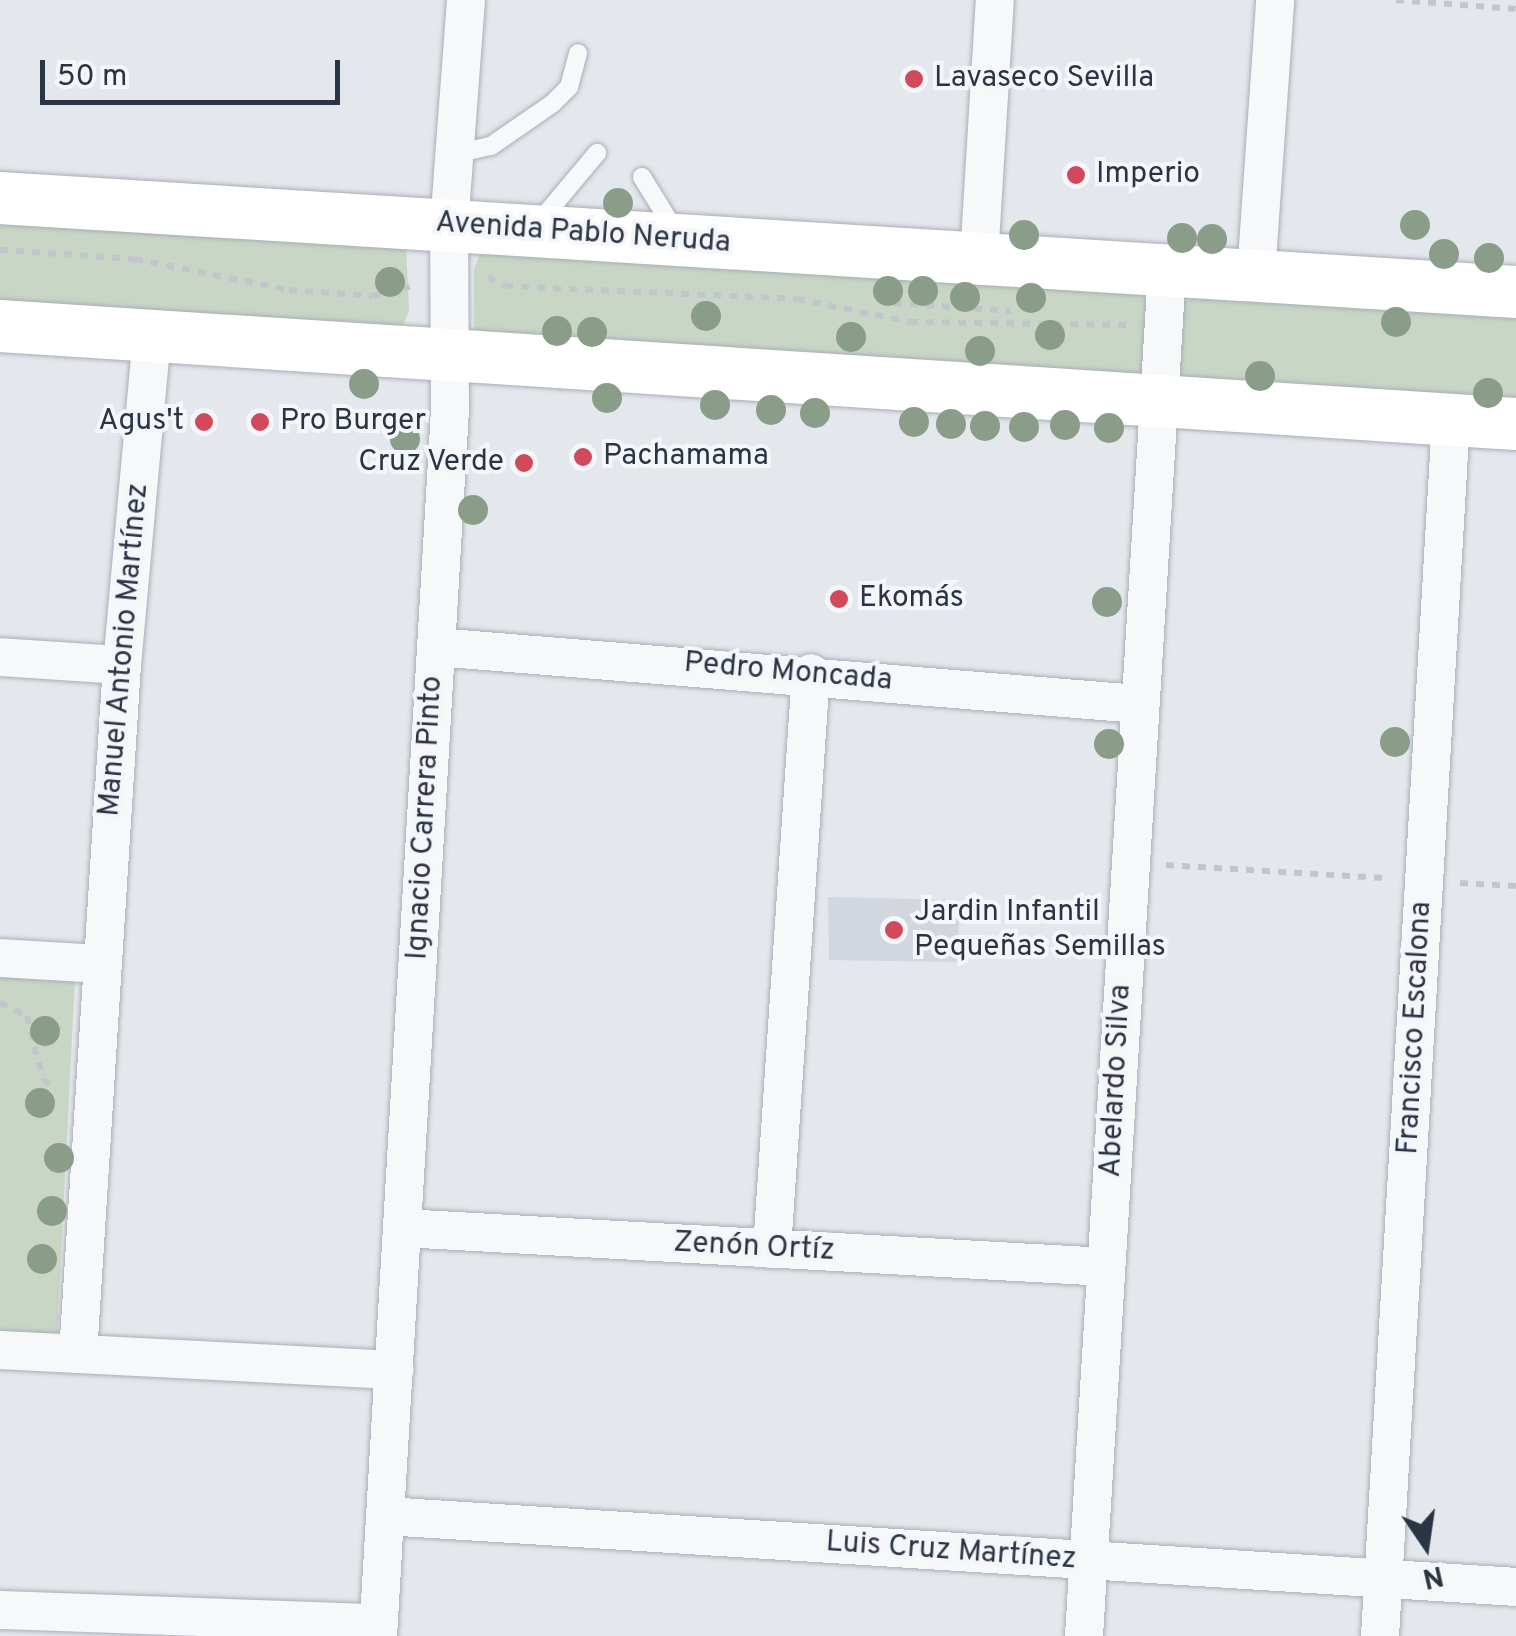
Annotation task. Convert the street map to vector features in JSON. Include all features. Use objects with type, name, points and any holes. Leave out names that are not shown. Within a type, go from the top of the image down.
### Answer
[{"type":"main road","name":"Avenida Pablo Neruda","points":[[0,198],[979,259],[1152,291],[1256,275],[1516,292]]},
{"type":"main road","points":[[0,326],[1161,406],[1516,424]]},
{"type":"street","name":"Ignacio Carrera Pinto","points":[[378,1630],[436,646],[451,355],[449,226],[466,0]]},
{"type":"street","points":[[979,259],[995,0]]},
{"type":"street","points":[[1256,275],[1275,0]]},
{"type":"street","points":[[1152,291],[1161,406]]},
{"type":"street","name":"Manuel Antonio Martínez","points":[[78,1354],[122,665],[152,336]]},
{"type":"street","name":"Abelardo Silva","points":[[1084,1636],[1139,704],[1161,406]]},
{"type":"street","name":"Francisco Escalona","points":[[1380,1636],[1451,420]]},
{"type":"street","name":"Pedro Moncada","points":[[436,646],[1139,704]]},
{"type":"street","points":[[0,656],[122,665]]},
{"type":"street","points":[[772,1248],[811,674]]},
{"type":"street","points":[[0,958],[102,964]]},
{"type":"street","name":"Zenón Ortíz","points":[[402,1228],[1106,1267]]},
{"type":"street","points":[[0,1350],[394,1370]]},
{"type":"street","name":"Luis Cruz Martínez","points":[[385,1516],[1516,1587]]},
{"type":"street","points":[[0,1610],[378,1630]]},
{"type":"lane","points":[[455,154],[491,146],[553,103],[569,86],[578,53]]},
{"type":"lane","points":[[524,230],[549,213],[597,153]]},
{"type":"lane","points":[[642,177],[655,206],[684,240]]},
{"type":"path","points":[[1396,0],[1516,9]]},
{"type":"path","points":[[0,250],[134,259],[288,290],[410,292]]},
{"type":"path","points":[[506,286],[797,299],[910,322],[1017,327],[1136,325],[1152,291]]},
{"type":"path","points":[[1130,863],[1516,886]]},
{"type":"path","points":[[0,1003],[27,1016],[44,1080],[94,1116]]},
{"type":"shaded area","name":"Jardin Infantil Pequeñas Semillas","points":[[828,897],[960,900],[957,962],[829,960]]},
{"type":"green space","points":[[0,218],[406,245],[409,311],[400,332],[0,307]]},
{"type":"green space","points":[[481,250],[1128,288],[1150,300],[1183,302],[1211,293],[1516,313],[1516,407],[474,336],[474,270]]},
{"type":"green space","points":[[0,974],[75,978],[57,1336],[0,1332]]},
{"type":"place","name":"Lavaseco Sevilla","points":[[914,79]]},
{"type":"place","name":"Imperio","points":[[1076,175]]},
{"type":"place","name":"Agus't","points":[[204,422]]},
{"type":"place","name":"Pro Burger","points":[[260,422]]},
{"type":"place","name":"Pachamama","points":[[583,457]]},
{"type":"place","name":"Cruz Verde","points":[[524,463]]},
{"type":"place","name":"Ekomás","points":[[839,599]]},
{"type":"place","name":"Jardin Infantil Pequeñas Semillas","points":[[894,930]]}]
